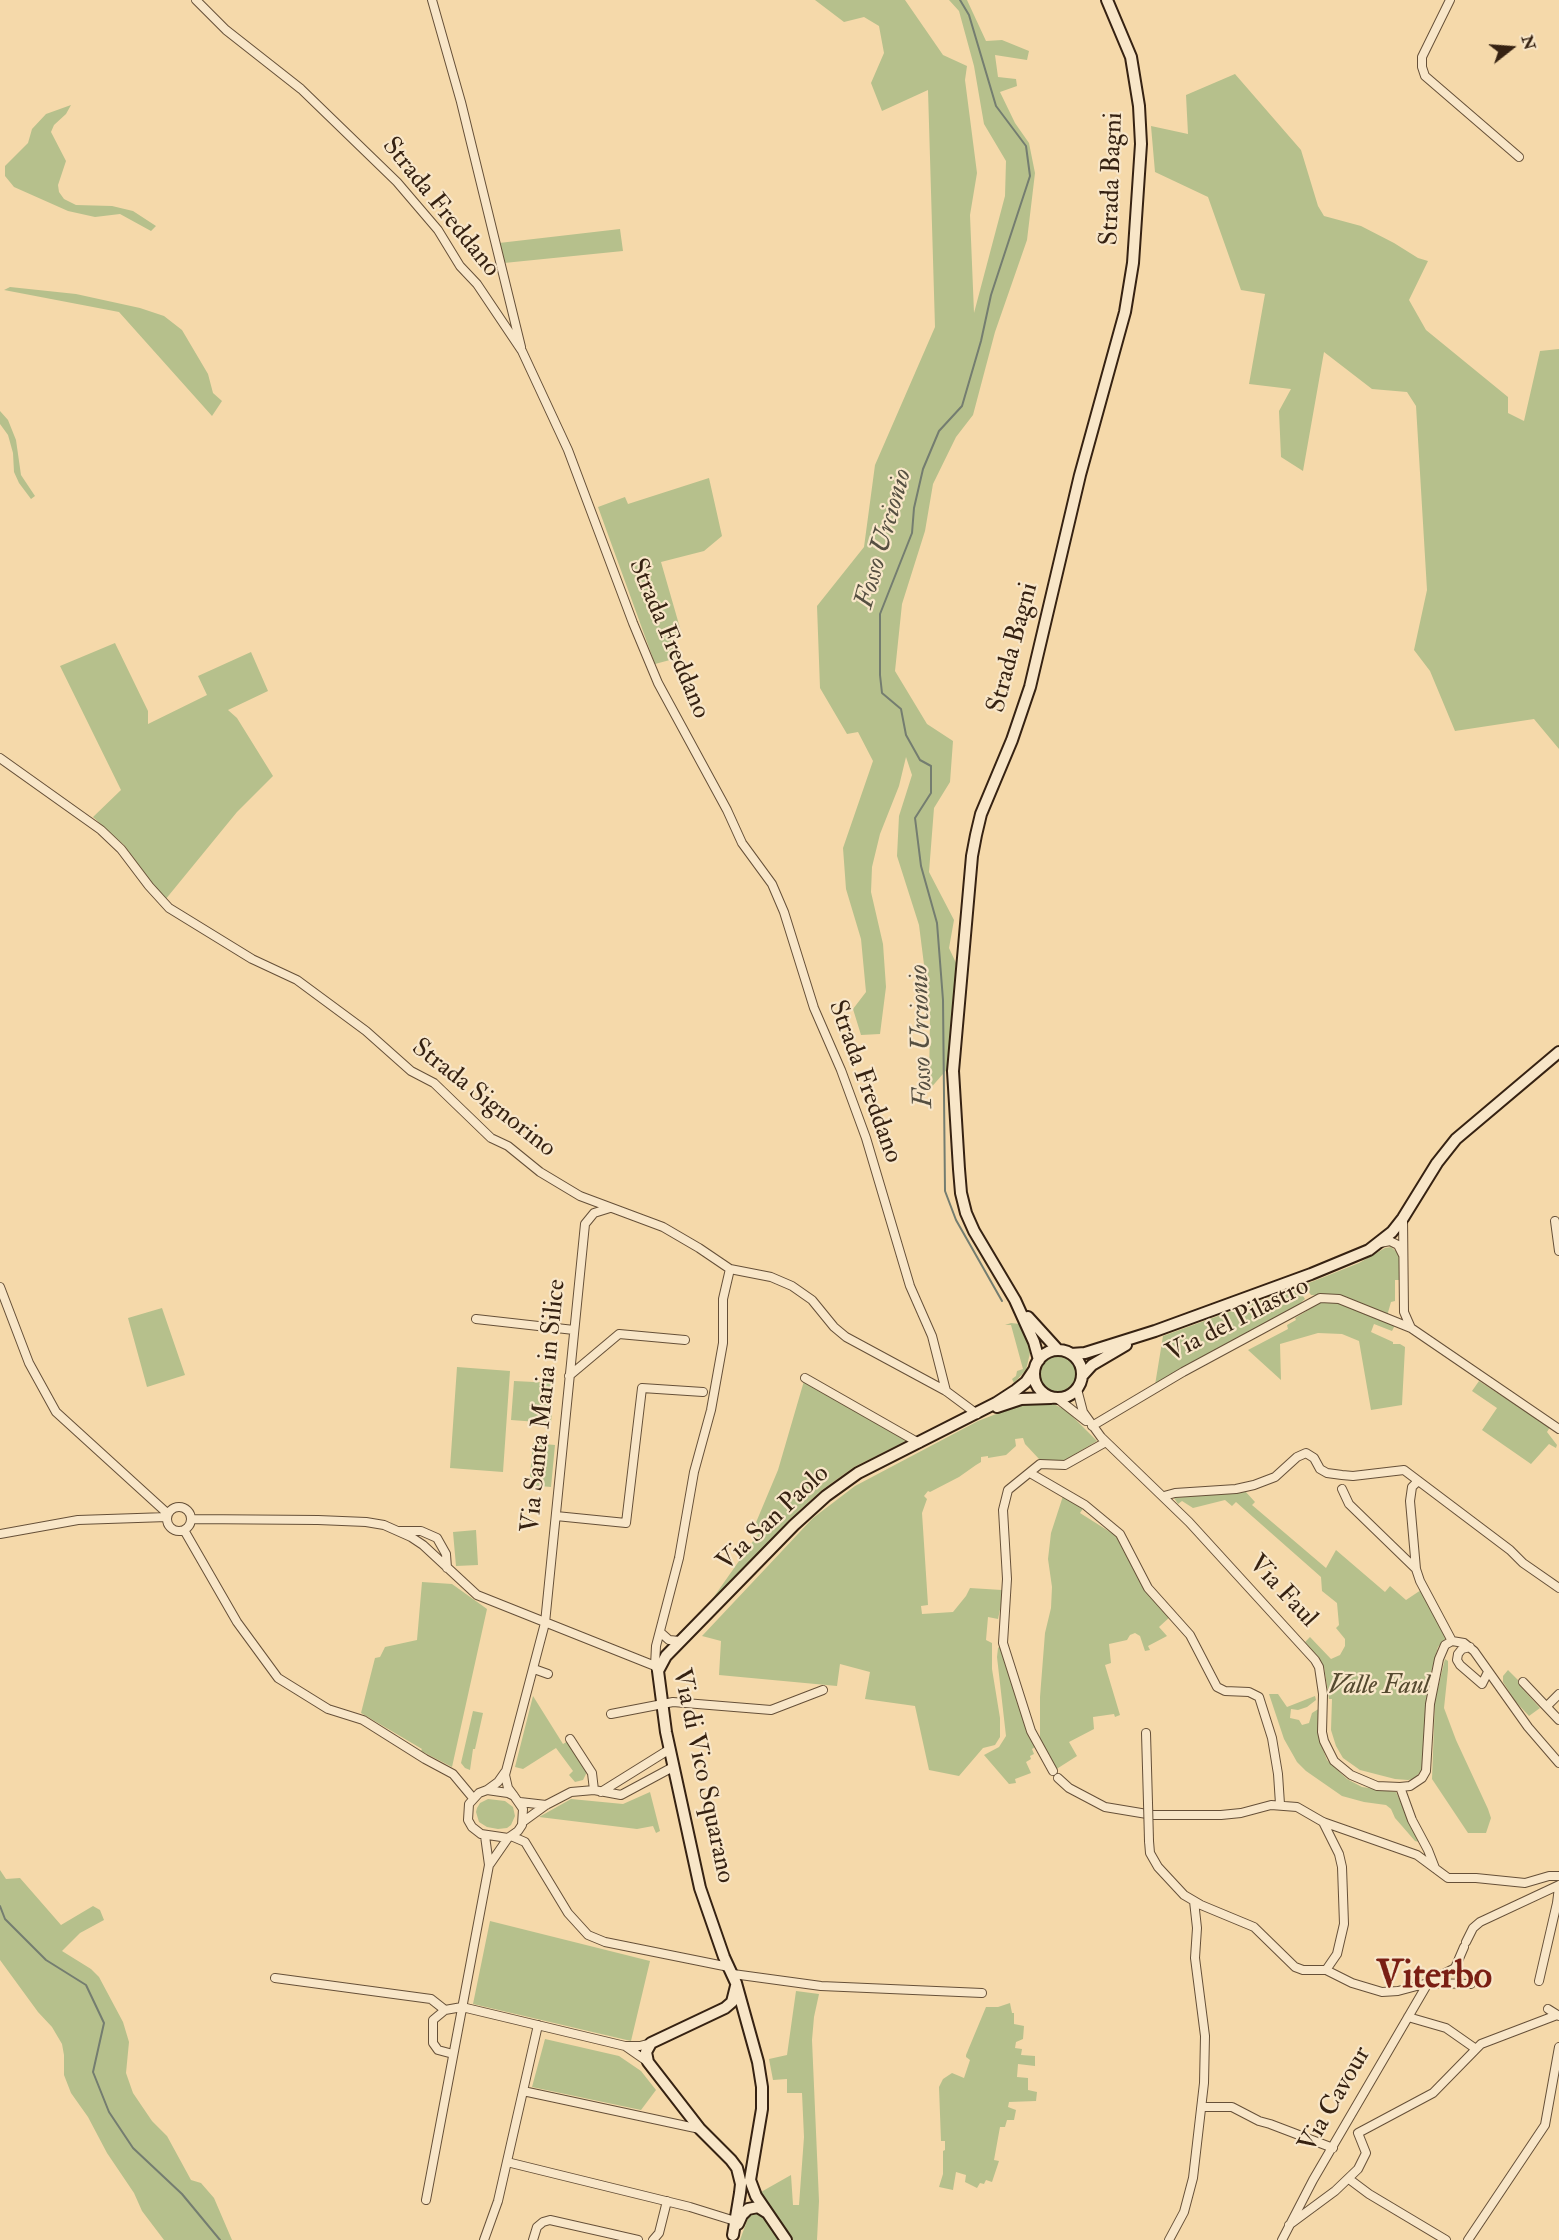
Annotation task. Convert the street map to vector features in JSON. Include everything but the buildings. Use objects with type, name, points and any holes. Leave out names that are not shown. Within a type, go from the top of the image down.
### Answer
[{"type":"main road","name":"Strada Bagni","points":[[1036,1365],[1034,1342],[1015,1300],[974,1231],[966,1213],[961,1193],[953,1071],[972,856],[976,835],[981,814],[1012,740],[1030,687],[1080,476],[1125,312],[1133,263],[1141,144],[1139,106],[1131,57],[1107,0]]},
{"type":"main road","points":[[1155,1331],[1092,1365],[1082,1376],[1077,1389],[1069,1396],[1055,1398],[1044,1394],[1038,1387],[1036,1365],[1048,1352],[1058,1350],[1071,1354],[1085,1353],[1155,1331],[1354,1258],[1378,1244],[1403,1218],[1437,1163],[1456,1139],[1559,1052]]},
{"type":"main road","name":"Strada Bagni","points":[[1015,1300],[1045,1338],[1058,1350]]},
{"type":"main road","points":[[1071,1354],[1081,1365],[1082,1376]]},
{"type":"main road","name":"Via San Paolo","points":[[656,1668],[794,1525],[826,1496],[858,1473],[976,1414],[1016,1390],[1026,1382],[1036,1365]]},
{"type":"main road","name":"Via San Paolo","points":[[976,1414],[1021,1399],[1055,1398]]},
{"type":"main road","name":"Via di Vico Squarano","points":[[656,1668],[673,1767],[700,1888],[733,1974],[758,2062],[762,2109],[750,2180],[766,2212],[786,2240]]},
{"type":"main road","points":[[732,2238],[741,2184],[737,2168],[700,2129],[648,2062],[646,2052],[651,2043],[725,2008],[736,1994],[733,1974]]},
{"type":"main road","points":[[725,2008],[734,2008],[747,2019]]},
{"type":"main road","points":[[731,2160],[740,2163],[746,2160],[755,2147]]},
{"type":"main road","points":[[732,2238],[742,2215],[748,2209],[758,2207],[766,2212]]},
{"type":"street","name":"Strada Freddano","points":[[196,0],[226,30],[301,89],[397,182],[438,230],[460,267],[477,284],[522,351],[568,450],[658,683],[727,810],[742,843],[772,884],[780,903],[814,1008],[841,1070],[866,1138],[910,1286],[932,1336],[946,1391]]},
{"type":"street","points":[[432,0],[461,102],[522,351]]},
{"type":"street","points":[[1450,0],[1422,57],[1425,76],[1519,157]]},
{"type":"street","name":"Strada Signorino","points":[[0,758],[101,830],[121,849],[169,908],[252,959],[297,980],[366,1031],[411,1071],[434,1083],[491,1138],[507,1146],[540,1172],[580,1196],[663,1227],[730,1269],[771,1277],[792,1286],[812,1300],[834,1327],[846,1337],[946,1391],[976,1414]]},
{"type":"street","name":"Via Santa Maria in Silice","points":[[506,1770],[545,1623],[585,1224],[594,1213],[610,1208]]},
{"type":"street","points":[[1403,1218],[1404,1312],[1411,1328]]},
{"type":"street","points":[[1555,1221],[1559,1251]]},
{"type":"street","points":[[1378,1244],[1390,1241],[1398,1245],[1403,1256]]},
{"type":"street","name":"Via di Vico Squarano","points":[[656,1668],[656,1646],[679,1558],[694,1472],[711,1410],[723,1343],[723,1299],[730,1269]]},
{"type":"street","points":[[0,1287],[29,1363],[56,1412],[167,1516],[170,1528],[177,1531],[184,1530],[189,1526],[191,1519],[188,1511],[181,1507],[174,1508],[167,1516],[78,1520],[0,1534]]},
{"type":"street","name":"Via del Pilastro","points":[[1092,1426],[1184,1372],[1320,1298],[1339,1299],[1411,1328],[1559,1430]]},
{"type":"street","points":[[476,1318],[574,1330]]},
{"type":"street","points":[[569,1376],[620,1334],[685,1340]]},
{"type":"street","points":[[805,1378],[919,1443]]},
{"type":"street","points":[[556,1516],[626,1523],[642,1388],[703,1392]]},
{"type":"street","name":"Via Faul","points":[[1077,1389],[1083,1412],[1106,1442],[1164,1496],[1315,1660],[1319,1667],[1323,1694],[1322,1732],[1334,1761],[1351,1775],[1366,1782],[1377,1786],[1400,1787]]},
{"type":"street","name":"Via Faul","points":[[1055,1398],[1092,1426]]},
{"type":"street","points":[[1106,1442],[1065,1465],[1040,1464],[1008,1490],[1002,1510],[1008,1579],[1003,1643],[1031,1731],[1056,1775],[1069,1788],[1105,1807],[1152,1815],[1241,1814],[1280,1804],[1297,1807],[1323,1822],[1417,1855],[1448,1878],[1476,1878],[1525,1883],[1549,1876],[1559,1876]]},
{"type":"street","points":[[1164,1496],[1254,1485],[1275,1477],[1298,1457],[1306,1454],[1314,1458],[1320,1469],[1327,1473],[1353,1476],[1404,1470],[1510,1550],[1523,1563],[1556,1585]]},
{"type":"street","points":[[1030,1473],[1085,1505],[1120,1534],[1148,1588],[1190,1635],[1217,1686],[1226,1691],[1250,1692],[1259,1697],[1272,1738],[1280,1804]]},
{"type":"street","points":[[1418,1481],[1412,1487],[1410,1501],[1416,1569],[1452,1641]]},
{"type":"street","points":[[1342,1489],[1349,1504],[1416,1569]]},
{"type":"street","points":[[191,1519],[366,1522],[384,1525],[423,1545],[477,1595],[656,1668]]},
{"type":"street","points":[[184,1530],[237,1622],[278,1678],[328,1709],[363,1720],[425,1760],[453,1774],[473,1798]]},
{"type":"street","points":[[398,1532],[414,1530],[433,1536],[445,1549],[447,1568]]},
{"type":"street","points":[[423,1545],[427,1538],[433,1536]]},
{"type":"street","points":[[660,1632],[669,1640],[680,1641]]},
{"type":"street","points":[[1436,1870],[1412,1820],[1400,1787],[1417,1782],[1426,1771],[1430,1704],[1445,1645],[1452,1641],[1464,1643],[1470,1647],[1528,1727],[1559,1764]]},
{"type":"street","points":[[1457,1660],[1460,1651],[1470,1647]]},
{"type":"street","points":[[1442,1651],[1452,1651],[1462,1668],[1482,1684],[1488,1672]]},
{"type":"street","points":[[534,1669],[548,1674]]},
{"type":"street","points":[[1523,1682],[1559,1720]]},
{"type":"street","points":[[611,1714],[661,1704],[771,1710],[823,1690]]},
{"type":"street","points":[[1547,1706],[1559,1694]]},
{"type":"street","points":[[1146,1733],[1150,1853],[1158,1867],[1184,1895],[1254,1928],[1294,1967],[1303,1970],[1326,1970],[1352,1983],[1382,1992],[1428,1983],[1471,1984]]},
{"type":"street","points":[[570,1739],[592,1773],[597,1791]]},
{"type":"street","points":[[597,1791],[670,1749]]},
{"type":"street","points":[[426,2200],[489,1865],[495,1854],[523,1823],[546,1805],[571,1792],[584,1788],[621,1795],[673,1767]]},
{"type":"street","points":[[506,1770],[498,1782],[473,1798],[467,1812],[468,1820],[475,1830],[485,1836],[509,1837],[525,1842]]},
{"type":"street","points":[[506,1770],[506,1783],[523,1809],[525,1842],[568,1913],[588,1935],[605,1942],[733,1974],[818,1986],[982,1993]]},
{"type":"street","points":[[584,1788],[592,1773]]},
{"type":"street","points":[[487,1790],[508,1793],[517,1799],[546,1805]]},
{"type":"street","points":[[1323,1822],[1341,1860],[1344,1924],[1337,1954],[1326,1970]]},
{"type":"street","points":[[485,1836],[489,1865]]},
{"type":"street","points":[[1457,1982],[1455,1968],[1473,1928],[1480,1922],[1559,1886]]},
{"type":"street","points":[[1539,1981],[1559,1886]]},
{"type":"street","points":[[1169,2240],[1184,2212],[1193,2178],[1202,2107],[1205,2036],[1194,1958],[1197,1928],[1194,1901]]},
{"type":"street","points":[[1428,1983],[1455,1968]]},
{"type":"street","points":[[275,1978],[431,1999],[445,2010]]},
{"type":"street","name":"Via Cavour","points":[[1282,2240],[1313,2180],[1428,1983]]},
{"type":"street","points":[[453,2054],[438,2050],[433,2043],[433,2020],[445,2010],[462,2007],[625,2046],[651,2043]]},
{"type":"street","points":[[1548,2009],[1558,2015]]},
{"type":"street","points":[[1289,2225],[1349,2180],[1358,2169],[1366,2153],[1359,2133],[1433,2092],[1481,2044],[1558,2015]]},
{"type":"street","points":[[1408,2017],[1446,2028],[1476,2049]]},
{"type":"street","points":[[484,2240],[498,2201],[538,2025]]},
{"type":"street","points":[[625,2046],[648,2062]]},
{"type":"street","points":[[1468,2240],[1545,2125],[1559,2047]]},
{"type":"street","points":[[523,2091],[700,2129]]},
{"type":"street","points":[[1202,2107],[1232,2107],[1259,2121],[1333,2148]]},
{"type":"street","points":[[507,2162],[667,2201],[735,2221]]},
{"type":"street","points":[[1349,2180],[1446,2240]]},
{"type":"street","points":[[653,2240],[659,2233],[667,2201]]},
{"type":"street","points":[[533,2240],[537,2228],[543,2222],[550,2220],[638,2240]]},
{"type":"green space","points":[[815,0],[905,0],[943,55],[967,66],[965,80],[977,173],[970,215],[974,313],[1005,196],[1006,161],[984,124],[974,66],[959,11],[949,0],[967,0],[986,41],[1002,40],[1029,51],[1027,60],[995,55],[998,77],[1016,79],[1017,86],[1000,92],[1015,123],[1029,143],[1035,173],[1027,240],[995,332],[973,415],[956,437],[933,484],[925,531],[902,604],[895,671],[927,724],[953,741],[950,782],[934,808],[929,872],[954,920],[949,948],[956,963],[949,1067],[929,1090],[930,1012],[919,925],[897,856],[899,816],[912,775],[906,757],[899,786],[880,834],[872,867],[871,892],[883,944],[886,987],[880,1034],[861,1035],[853,1009],[866,992],[861,939],[846,889],[843,848],[873,761],[858,732],[847,734],[820,688],[817,606],[864,547],[875,465],[935,327],[928,90],[882,111],[871,83],[884,53],[879,26],[864,17],[844,22]]},
{"type":"green space","points":[[1235,74],[1301,150],[1318,206],[1324,216],[1361,226],[1418,258],[1428,261],[1409,300],[1426,330],[1508,397],[1508,413],[1524,421],[1540,351],[1559,349],[1559,749],[1534,719],[1455,731],[1430,671],[1414,650],[1427,590],[1416,406],[1407,392],[1372,389],[1324,352],[1303,471],[1281,457],[1279,411],[1291,389],[1249,384],[1265,294],[1241,290],[1208,197],[1155,172],[1151,126],[1188,134],[1186,95]]},
{"type":"green space","points":[[71,105],[51,132],[66,161],[58,185],[59,192],[64,199],[76,205],[112,206],[133,211],[156,226],[151,231],[120,214],[95,217],[68,211],[14,187],[5,176],[5,166],[28,143],[32,129],[46,114]]},
{"type":"green space","points":[[620,229],[623,251],[504,263],[499,243]]},
{"type":"green space","points":[[10,287],[76,294],[140,308],[164,316],[182,330],[208,374],[213,393],[222,401],[212,416],[119,312],[4,290]]},
{"type":"green space","points":[[0,411],[8,420],[16,440],[21,475],[35,496],[31,499],[14,472],[13,453],[8,435],[0,424]]},
{"type":"green space","points":[[709,478],[722,536],[704,551],[661,562],[682,635],[675,639],[681,657],[655,664],[598,507],[625,497],[628,504]]},
{"type":"green space","points":[[115,643],[148,711],[148,724],[207,695],[198,676],[251,652],[268,691],[228,710],[237,718],[273,776],[237,812],[165,900],[124,845],[93,817],[121,790],[60,666]]},
{"type":"green space","points":[[1391,1247],[1399,1254],[1401,1280],[1395,1280],[1395,1301],[1391,1302],[1387,1316],[1340,1296],[1311,1295],[1309,1292],[1303,1296],[1305,1299],[1290,1312],[1155,1385],[1163,1336],[1314,1281]]},
{"type":"green space","points":[[1323,1301],[1337,1301],[1395,1325],[1392,1331],[1374,1324],[1371,1332],[1393,1344],[1405,1347],[1402,1405],[1371,1410],[1359,1341],[1342,1334],[1318,1333],[1280,1344],[1281,1380],[1248,1350],[1288,1329],[1287,1325],[1296,1320],[1295,1318]]},
{"type":"green space","points":[[162,1308],[185,1375],[147,1387],[128,1318]]},
{"type":"green space","points":[[1020,1324],[1030,1353],[1026,1370],[1014,1383],[1012,1379],[1016,1376],[1017,1371],[1023,1369],[1011,1325],[1005,1325]]},
{"type":"green space","points":[[1058,1356],[1071,1361],[1076,1374],[1071,1387],[1058,1392],[1045,1387],[1040,1374],[1045,1361]]},
{"type":"green space","points":[[457,1367],[510,1371],[503,1472],[450,1468]]},
{"type":"green space","points":[[514,1381],[554,1383],[551,1423],[511,1420]]},
{"type":"green space","points":[[804,1381],[908,1440],[854,1467],[822,1490],[789,1520],[706,1608],[758,1534],[752,1532],[778,1470]]},
{"type":"green space","points":[[1479,1381],[1550,1427],[1547,1432],[1557,1445],[1556,1448],[1549,1444],[1531,1464],[1482,1430],[1497,1408],[1472,1391]]},
{"type":"green space","points":[[1052,1403],[1067,1411],[1097,1441],[1062,1462],[1040,1460],[1025,1444],[1023,1438],[1015,1439],[1016,1446],[1006,1455],[981,1457],[981,1462],[959,1477],[928,1491],[924,1496],[927,1499],[922,1513],[928,1605],[921,1606],[922,1614],[953,1612],[970,1588],[1004,1591],[998,1619],[988,1617],[986,1640],[992,1643],[992,1669],[1000,1718],[1000,1737],[995,1745],[983,1748],[959,1776],[929,1770],[915,1706],[865,1699],[870,1672],[840,1664],[837,1686],[719,1675],[721,1641],[702,1636],[813,1518],[855,1486],[978,1421],[1022,1404]]},
{"type":"green space","points":[[533,1443],[555,1445],[551,1487],[529,1485]]},
{"type":"green space","name":"Valle Faul","points":[[1245,1491],[1255,1502],[1252,1505],[1326,1568],[1336,1550],[1385,1592],[1390,1586],[1406,1600],[1421,1590],[1447,1637],[1438,1647],[1429,1681],[1422,1770],[1414,1779],[1395,1779],[1360,1770],[1343,1758],[1336,1746],[1331,1730],[1332,1699],[1329,1699],[1324,1667],[1305,1642],[1310,1637],[1331,1659],[1340,1655],[1345,1646],[1345,1639],[1336,1628],[1339,1625],[1337,1603],[1322,1591],[1321,1577],[1236,1502],[1232,1506],[1225,1500],[1193,1508],[1182,1501],[1178,1504],[1174,1498]]},
{"type":"green space","points":[[1063,1496],[1084,1507],[1080,1513],[1118,1537],[1171,1616],[1159,1627],[1167,1636],[1148,1646],[1150,1650],[1145,1651],[1140,1636],[1135,1633],[1127,1640],[1109,1644],[1111,1663],[1105,1665],[1120,1715],[1093,1717],[1094,1729],[1069,1742],[1077,1756],[1055,1770],[1040,1745],[1040,1697],[1045,1633],[1051,1608],[1052,1587],[1048,1559],[1051,1533]]},
{"type":"green space","points":[[476,1530],[478,1565],[456,1566],[453,1532]]},
{"type":"green space","points":[[422,1582],[452,1584],[487,1609],[452,1767],[421,1751],[422,1749],[361,1713],[375,1658],[380,1657],[385,1647],[417,1640]]},
{"type":"green space","points":[[1000,1646],[1035,1747],[1032,1749],[1034,1754],[1030,1756],[1031,1759],[1026,1762],[1031,1773],[1015,1779],[1016,1783],[1009,1784],[984,1755],[999,1747],[1006,1736],[997,1657]]},
{"type":"green space","points":[[1445,1659],[1448,1661],[1448,1670],[1444,1708],[1488,1809],[1491,1818],[1486,1833],[1468,1833],[1432,1779],[1435,1700]]},
{"type":"green space","points":[[1508,1670],[1540,1708],[1529,1716],[1515,1701],[1503,1682],[1503,1676]]},
{"type":"green space","points":[[1269,1694],[1278,1694],[1287,1707],[1315,1696],[1316,1700],[1307,1707],[1298,1710],[1291,1709],[1290,1718],[1299,1720],[1302,1725],[1309,1723],[1312,1713],[1320,1708],[1319,1739],[1327,1760],[1347,1779],[1362,1787],[1396,1792],[1419,1842],[1415,1841],[1386,1805],[1342,1796],[1306,1771],[1297,1762],[1284,1739]]},
{"type":"green space","points":[[533,1696],[563,1744],[568,1741],[587,1772],[583,1780],[575,1782],[569,1775],[573,1771],[556,1748],[523,1769],[515,1767]]},
{"type":"green space","points":[[473,1711],[483,1713],[470,1770],[461,1763]]},
{"type":"green space","points":[[650,1792],[660,1831],[656,1833],[653,1826],[637,1829],[539,1817],[571,1799],[623,1804]]},
{"type":"green space","points":[[488,1799],[505,1801],[513,1807],[515,1816],[511,1825],[498,1829],[487,1827],[479,1822],[477,1808],[480,1803]]},
{"type":"green space","points":[[0,1870],[6,1879],[20,1878],[61,1925],[93,1906],[100,1910],[104,1920],[80,1933],[62,1951],[91,1969],[99,1977],[123,2022],[129,2042],[126,2073],[133,2093],[152,2121],[167,2136],[191,2180],[201,2183],[214,2198],[232,2240],[164,2240],[142,2211],[134,2193],[71,2093],[64,2075],[62,2044],[52,2027],[38,2012],[0,1960]]},
{"type":"green space","points":[[490,1921],[650,1961],[631,2041],[473,2004]]},
{"type":"green space","points":[[796,1991],[819,1994],[812,2040],[819,2201],[817,2240],[793,2240],[761,2192],[791,2175],[793,2205],[799,2205],[804,2137],[802,2093],[787,2093],[787,2079],[773,2080],[769,2059],[787,2055]]},
{"type":"green space","points":[[1010,2003],[1012,2013],[1014,2013],[1014,2024],[1024,2026],[1023,2039],[1016,2042],[1015,2048],[1022,2049],[1021,2055],[1035,2056],[1035,2066],[1018,2064],[1017,2077],[1028,2078],[1028,2090],[1037,2092],[1036,2101],[1009,2102],[1008,2107],[1016,2110],[1014,2120],[1007,2120],[1005,2127],[1000,2127],[994,2160],[999,2161],[992,2182],[986,2180],[977,2188],[965,2182],[966,2175],[956,2172],[953,2190],[939,2187],[943,2174],[945,2141],[941,2141],[939,2087],[943,2079],[952,2073],[964,2078],[970,2060],[966,2055],[986,2007],[998,2007]]},
{"type":"green space","points":[[545,2039],[619,2056],[641,2071],[656,2090],[641,2110],[532,2087]]},
{"type":"green space","points":[[754,2211],[764,2214],[782,2240],[740,2240],[748,2218]]},
{"type":"waterway","name":"Fosso Urcionio","points":[[960,0],[969,15],[996,106],[1026,146],[1030,176],[991,295],[981,341],[962,406],[939,431],[923,469],[914,508],[912,533],[880,614],[880,675],[882,693],[901,709],[906,735],[920,760],[931,766],[931,793],[915,818],[921,866],[937,923],[943,1000],[945,1191],[956,1220],[1002,1301]]},
{"type":"waterway","points":[[0,1906],[5,1919],[46,1960],[86,1985],[104,2023],[93,2072],[109,2112],[133,2148],[182,2194],[220,2240]]},
{"type":"district","name":"Viterbo","points":[[1434,1979]]}]
